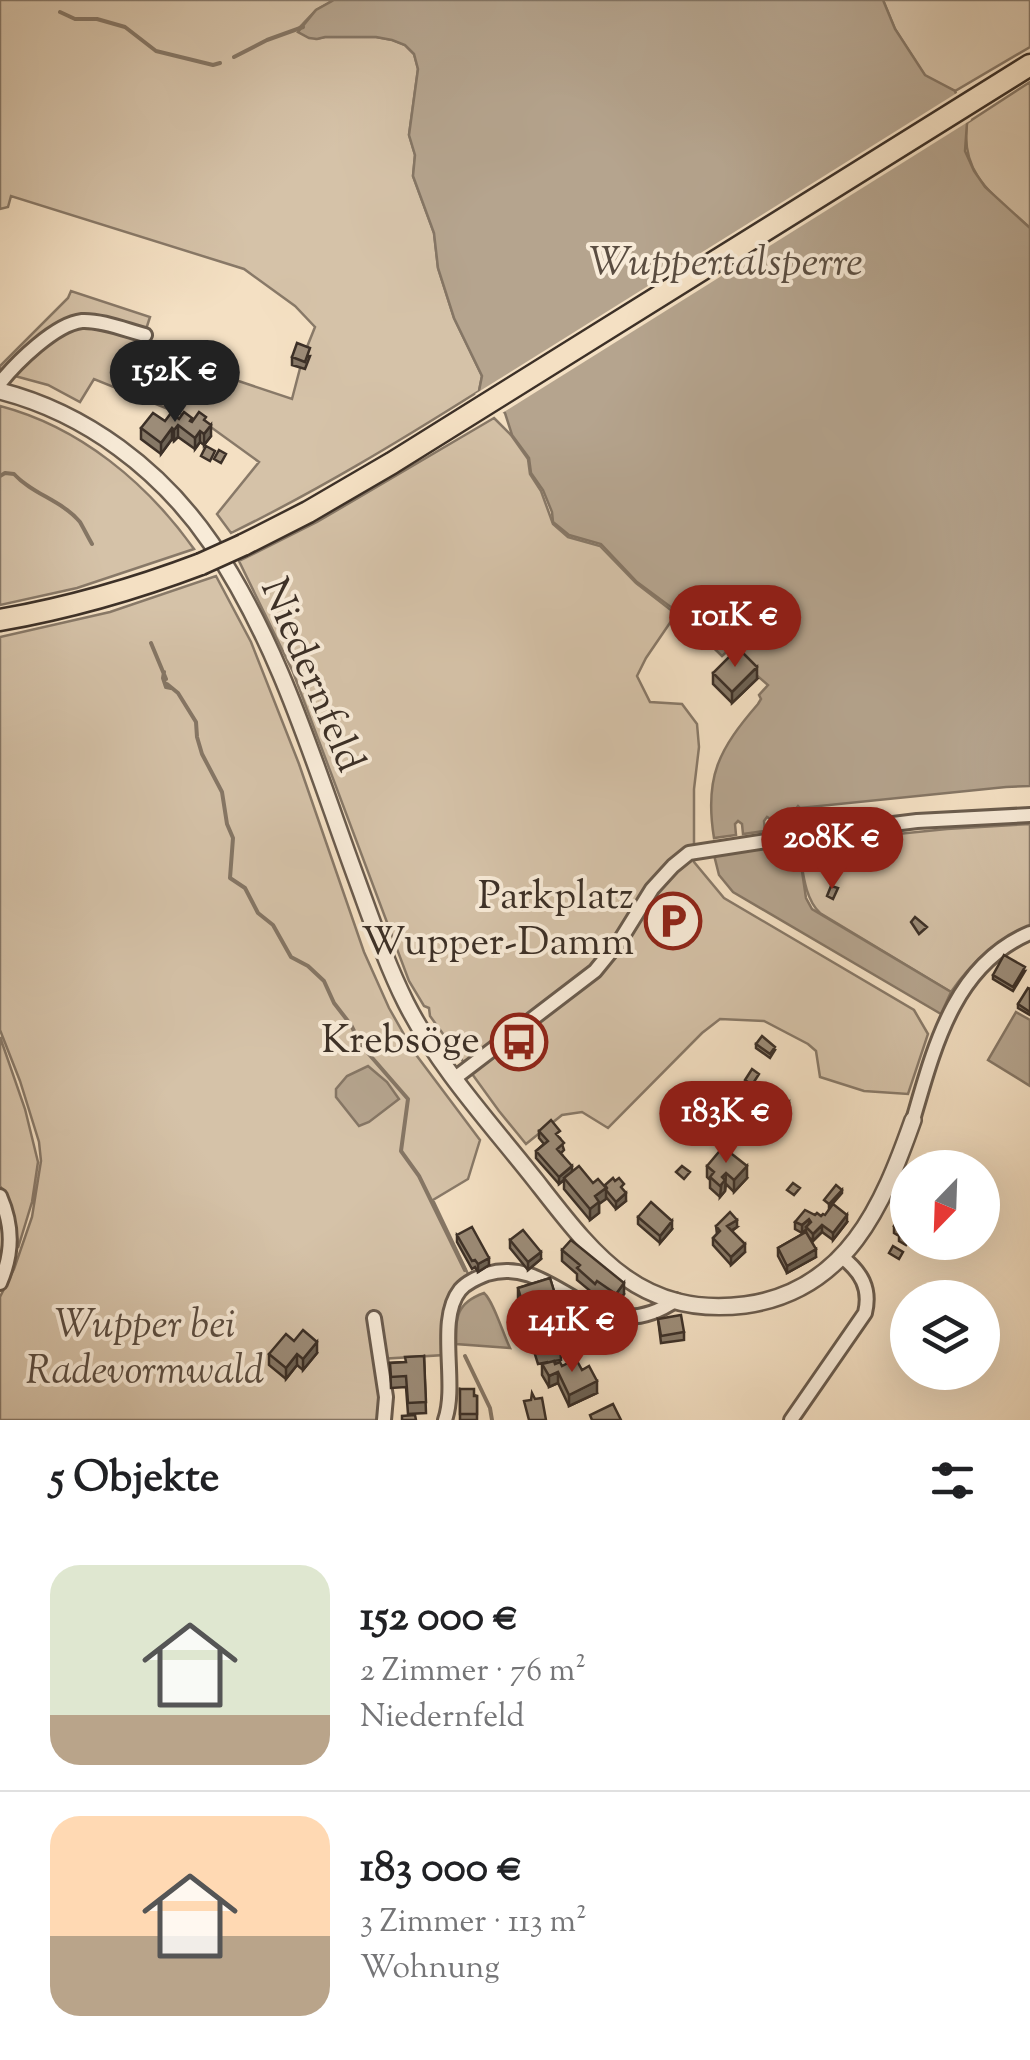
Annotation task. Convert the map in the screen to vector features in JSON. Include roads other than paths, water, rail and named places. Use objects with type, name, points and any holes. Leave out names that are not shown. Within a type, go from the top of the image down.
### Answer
[{"type":"main road","points":[[0,620],[96,600],[160,580],[243,545],[338,494],[1030,65]]},
{"type":"street","points":[[0,383],[29,353],[70,324],[92,322],[144,335]]},
{"type":"street","name":"Niedernfeld","points":[[0,391],[48,406],[108,440],[169,493],[208,540],[244,596],[276,664],[382,951],[405,1000],[455,1078],[596,1254],[624,1278],[676,1300],[723,1306],[761,1302],[805,1283],[842,1257],[866,1228],[890,1183],[913,1120]]},
{"type":"street","points":[[455,1078],[595,970],[621,940],[652,888],[683,856],[698,850],[805,834],[1030,814]]},
{"type":"street","points":[[913,1120],[946,1021],[968,980],[1011,942],[1030,933]]},
{"type":"street","points":[[0,1196],[11,1238],[0,1284]]},
{"type":"street","points":[[791,1420],[865,1313],[867,1288],[842,1257]]},
{"type":"street","points":[[445,1420],[449,1402],[450,1310],[460,1290],[473,1280],[494,1272],[521,1274],[612,1315],[652,1314],[676,1300]]},
{"type":"street","points":[[374,1318],[386,1396],[384,1420]]},
{"type":"water","name":"Wuppertalsperre","points":[[334,0],[883,0],[895,29],[925,75],[955,91],[967,123],[965,151],[974,171],[985,187],[1030,228],[1030,786],[798,806],[794,811],[795,826],[773,830],[772,820],[767,817],[765,831],[743,834],[738,821],[736,835],[714,838],[711,798],[718,765],[733,735],[768,685],[731,648],[722,656],[691,626],[677,625],[683,616],[637,582],[601,544],[569,535],[553,522],[543,490],[531,473],[529,458],[512,435],[505,413],[479,391],[482,376],[454,318],[438,268],[434,233],[413,176],[415,155],[409,135],[418,69],[414,54],[392,40],[317,39],[298,32],[316,10]]},
{"type":"water","points":[[798,844],[806,898],[812,909],[951,992],[941,1014],[733,892],[719,875],[714,855]]},
{"type":"water","points":[[1016,1012],[1030,1020],[1030,1086],[988,1060]]},
{"type":"water","points":[[368,1066],[399,1099],[359,1126],[336,1097],[336,1089],[347,1076]]},
{"type":"water","points":[[484,1293],[510,1348],[456,1344],[456,1326],[463,1306]]},
{"type":"waterway","points":[[60,12],[75,19],[97,19],[125,27],[156,51],[213,65],[220,63]]},
{"type":"waterway","points":[[234,57],[303,27]]},
{"type":"waterway","points":[[0,476],[14,474],[65,508],[80,522],[92,544]]},
{"type":"waterway","points":[[151,643],[166,679]]},
{"type":"waterway","points":[[164,672],[166,687],[171,688]]},
{"type":"waterway","points":[[167,684],[178,693],[196,722],[202,754],[222,792],[233,838],[230,878],[245,888],[258,913],[273,925],[291,957],[324,981],[361,1045],[408,1099],[401,1151],[419,1176],[465,1270]]},
{"type":"waterway","points":[[465,1356],[492,1420]]},
{"type":"place","name":"Parkplatz Wupper-Damm","points":[[673,921]]},
{"type":"place","name":"Krebsöge","points":[[519,1042]]},
{"type":"park label","name":"Wupper bei Radevormwald","points":[[145,1350]]}]
